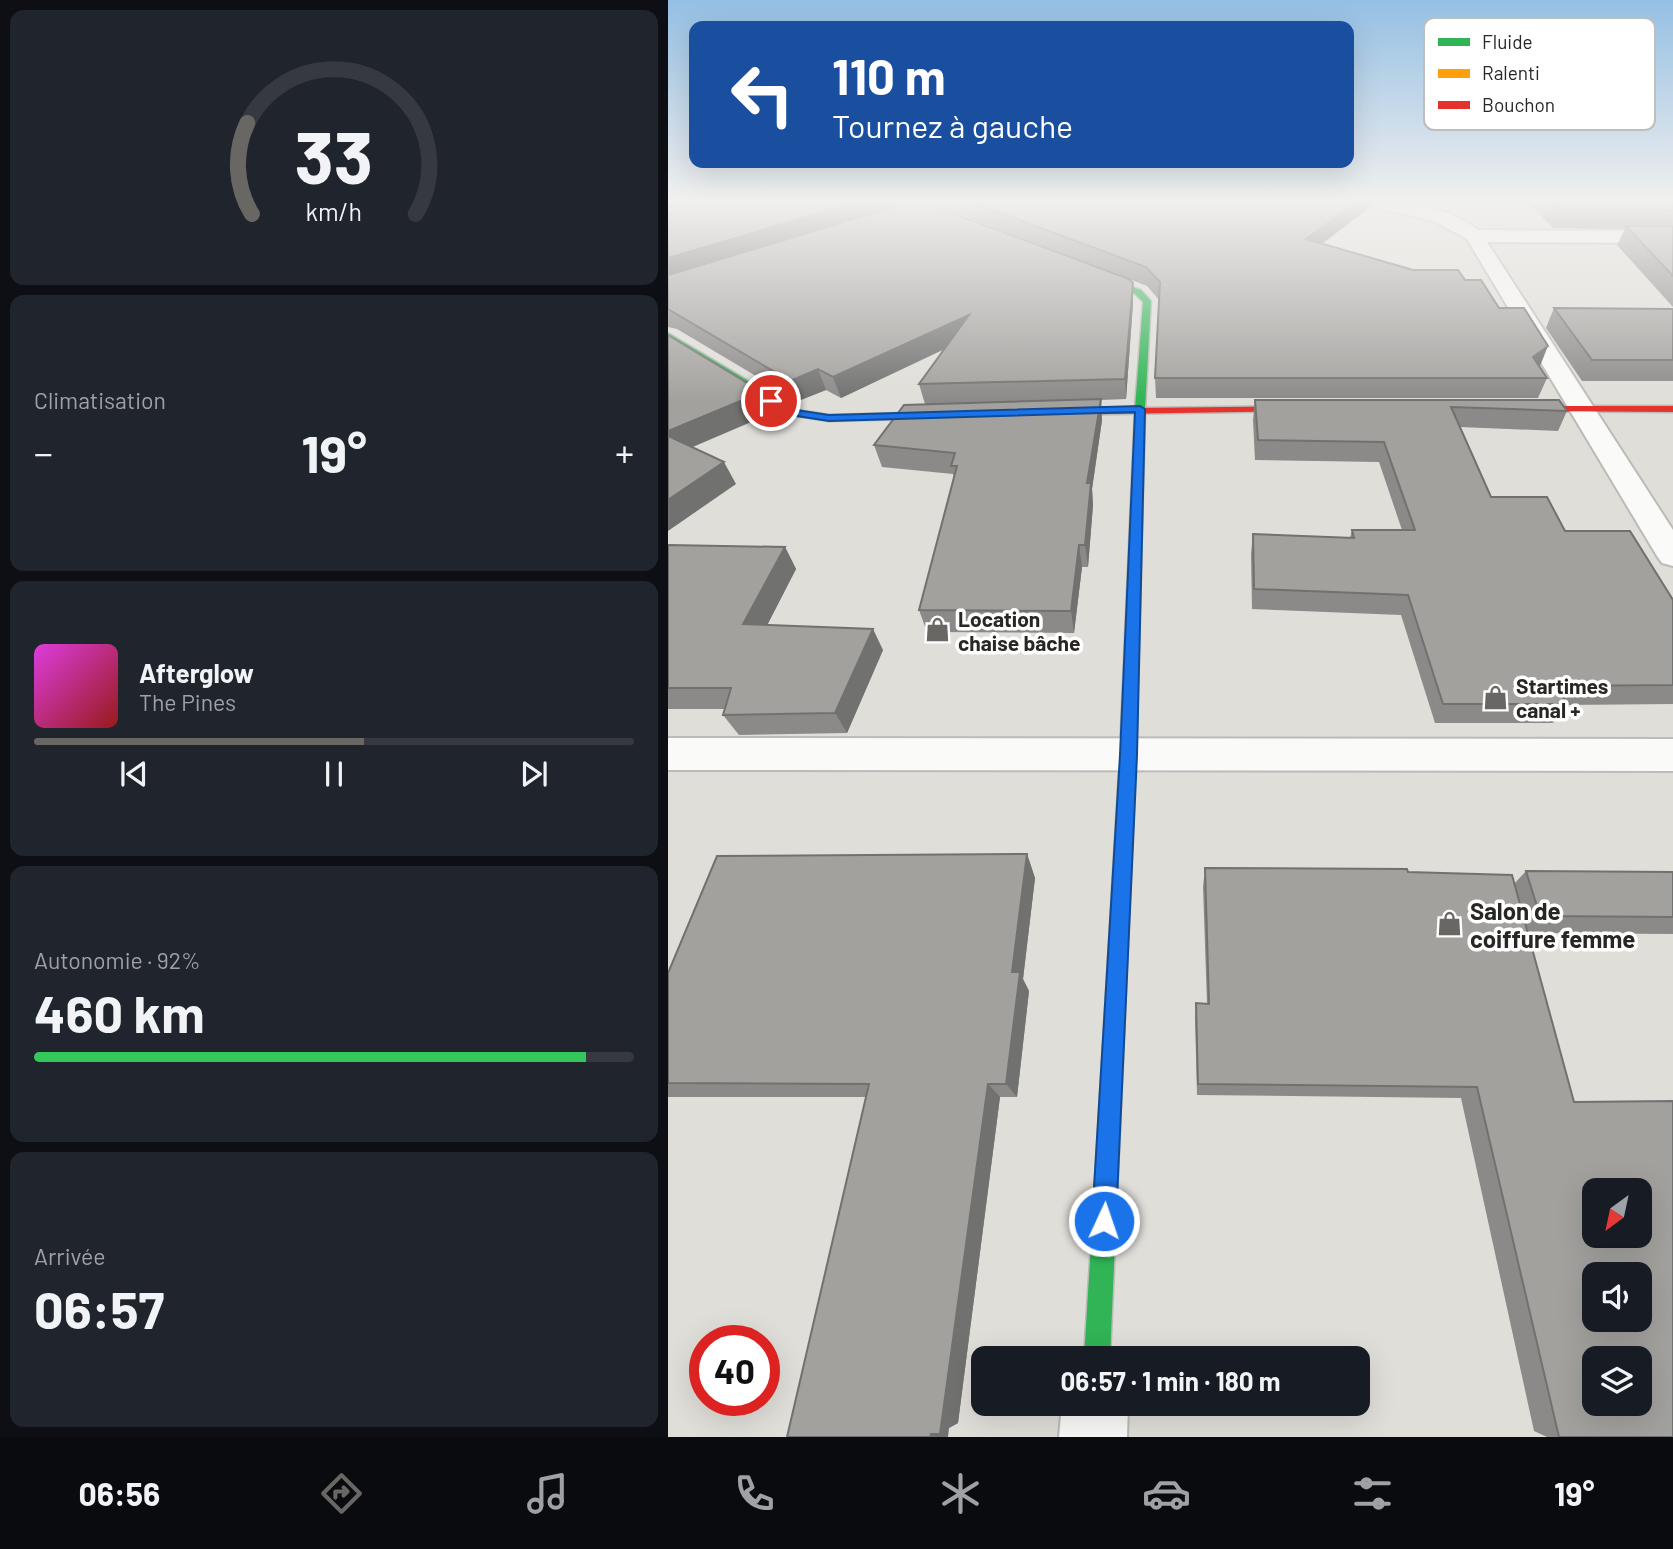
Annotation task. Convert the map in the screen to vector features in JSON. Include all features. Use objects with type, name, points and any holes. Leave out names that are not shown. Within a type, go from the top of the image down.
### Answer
[{"type":"street","points":[[1078,268],[1138,292],[1148,302],[1140,409],[1128,755],[1098,1346]]},
{"type":"street","points":[[1494,268],[1584,409],[1672,556]]},
{"type":"street","points":[[668,336],[794,413],[829,418],[964,414]]},
{"type":"street","points":[[1032,412],[1320,409]]},
{"type":"street","points":[[1501,409],[1672,409]]},
{"type":"street","points":[[668,754],[1672,755]]},
{"type":"street","points":[[1093,1437],[1094,1416]]},
{"type":"building","points":[[691,268],[1100,268],[1133,283],[1125,379],[919,384],[969,315],[833,377],[818,369],[790,381],[668,309],[668,275]]},
{"type":"building","points":[[1147,268],[1458,270],[1465,280],[1481,280],[1499,308],[1524,308],[1548,346],[1533,357],[1547,378],[1155,378],[1160,282]]},
{"type":"building","points":[[1554,308],[1673,309],[1673,360],[1592,360]]},
{"type":"building","points":[[668,335],[762,392],[668,431]]},
{"type":"building","points":[[1101,399],[1087,483],[1091,483],[1085,545],[1079,545],[1071,611],[919,610],[957,466],[951,466],[955,453],[874,445],[904,405]]},
{"type":"building","points":[[1255,400],[1559,400],[1567,411],[1451,407],[1491,497],[1547,497],[1565,531],[1630,531],[1673,600],[1673,685],[1558,686],[1566,704],[1443,704],[1408,595],[1254,589],[1253,534],[1354,538],[1352,530],[1415,530],[1384,442],[1258,440]]},
{"type":"building","points":[[668,436],[724,462],[668,500]]},
{"type":"building","points":[[668,545],[785,547],[743,624],[873,629],[835,713],[723,715],[731,688],[668,688]]},
{"type":"building","points":[[1027,854],[1012,972],[1020,972],[1006,1084],[988,1084],[940,1434],[931,1434],[930,1437],[787,1437],[869,1084],[668,1083],[668,973],[717,856]]},
{"type":"building","points":[[1205,868],[1407,869],[1408,872],[1512,875],[1574,1102],[1673,1101],[1673,1437],[1559,1437],[1477,1087],[1198,1084],[1196,1003],[1209,1004]]},
{"type":"building","points":[[1526,871],[1673,872],[1673,917],[1540,916]]},
{"type":"traffic: fast","points":[[1085,271],[1138,292],[1147,301],[1140,409],[1128,754]]},
{"type":"traffic: fast","points":[[668,336],[794,413],[829,418],[946,415]]},
{"type":"traffic: fast","points":[[1098,1346],[1108,1148]]},
{"type":"traffic: slow","points":[[1108,1148],[1128,754]]},
{"type":"traffic: jam","points":[[1048,412],[1306,409]]},
{"type":"traffic: jam","points":[[1514,409],[1673,409]]},
{"type":"place","name":"Location chaise bâche","points":[[938,630]]},
{"type":"place","name":"Startimes canal +","points":[[1496,697]]},
{"type":"place","name":"Salon de coiffure femme","points":[[1450,924]]},
{"type":"route","points":[[771,401],[794,413],[829,418],[1140,409],[1128,755],[1104,1221]]}]
